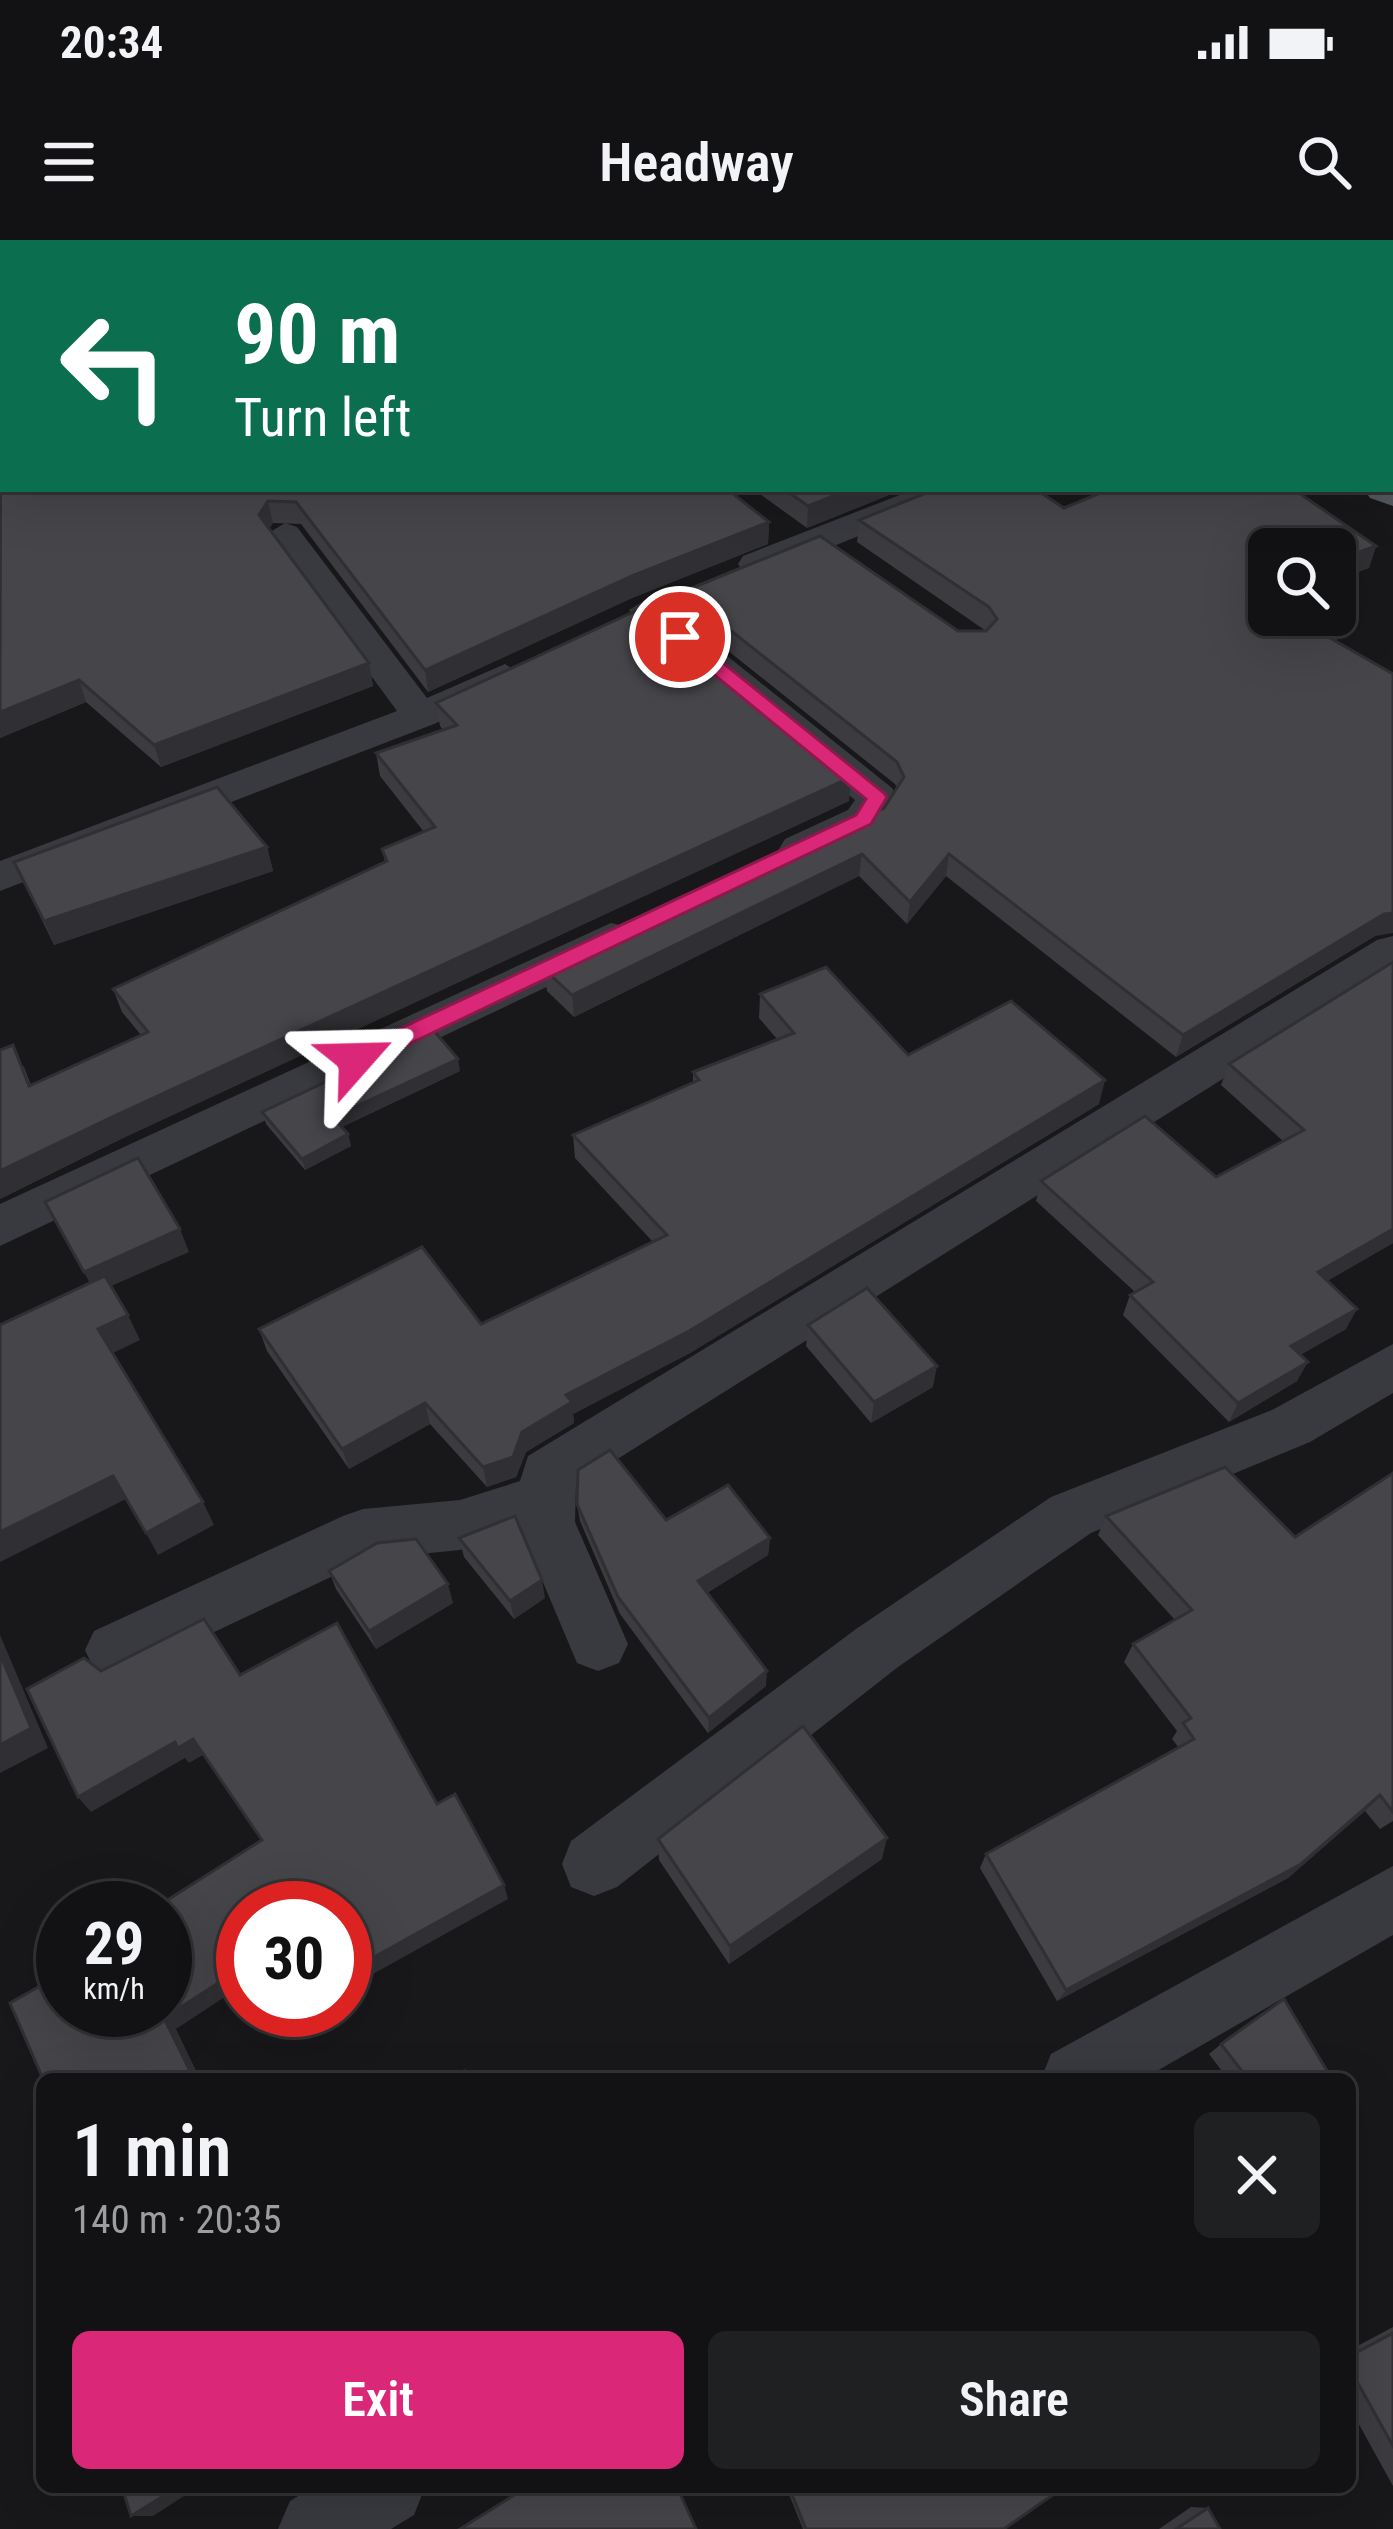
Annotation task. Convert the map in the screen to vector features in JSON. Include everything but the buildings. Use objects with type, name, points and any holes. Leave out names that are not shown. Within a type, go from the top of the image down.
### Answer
[{"type":"street","points":[[758,869],[863,819],[877,797],[627,620],[938,492]]},
{"type":"street","points":[[761,517],[858,563]]},
{"type":"street","points":[[285,534],[421,716]]},
{"type":"street","points":[[0,877],[421,716],[546,657]]},
{"type":"street","points":[[0,1226],[652,919]]},
{"type":"street","points":[[598,1644],[546,1522],[548,1473],[1393,951]]},
{"type":"street","points":[[594,1864],[877,1648],[1071,1515],[1291,1426],[1393,1366]]},
{"type":"street","points":[[115,1650],[363,1534],[460,1525],[547,1497]]},
{"type":"street","points":[[1087,2073],[1393,1899]]},
{"type":"street","points":[[318,2529],[376,2493]]},
{"type":"route","points":[[356,1059],[863,819],[877,797],[680,637]]}]
